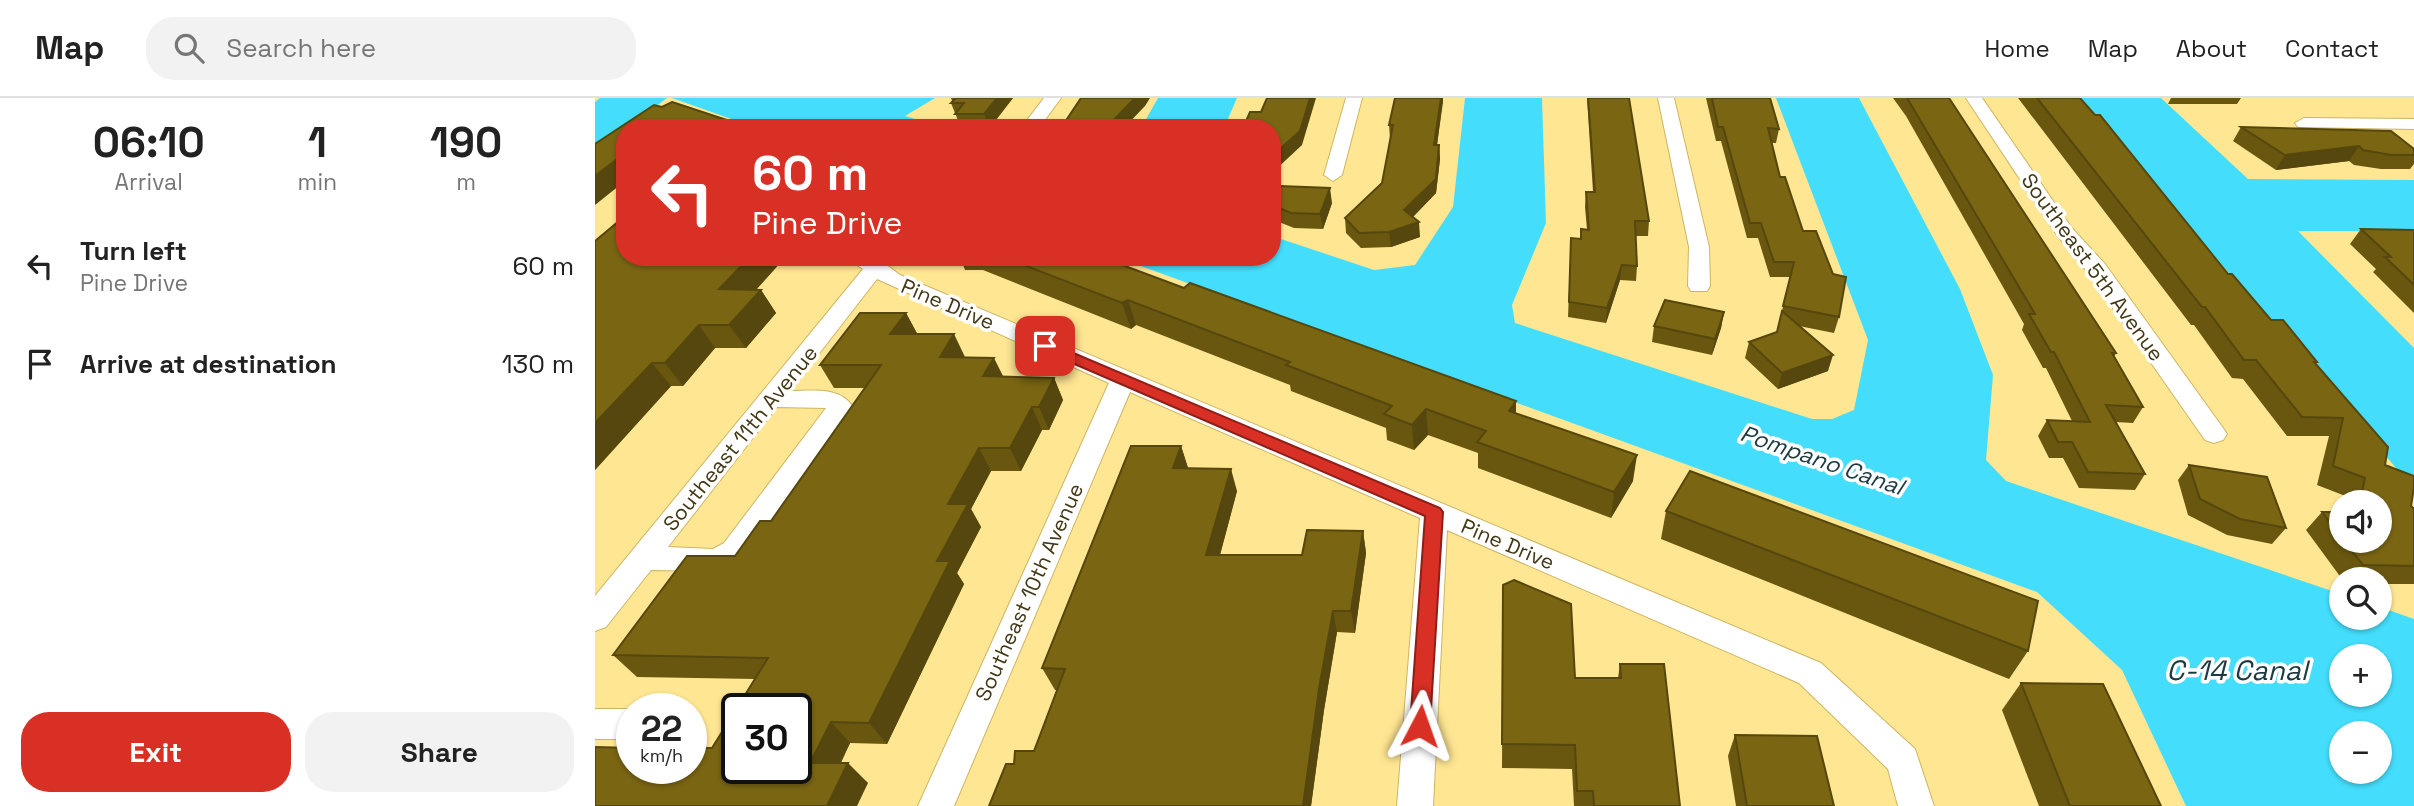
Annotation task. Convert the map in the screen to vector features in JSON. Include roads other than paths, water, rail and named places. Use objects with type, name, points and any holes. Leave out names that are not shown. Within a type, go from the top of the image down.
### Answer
[{"type":"street","points":[[1037,119],[1053,98]]},
{"type":"street","points":[[1333,175],[1354,98]]},
{"type":"street","points":[[1666,98],[1699,247],[1699,286]]},
{"type":"street","name":"Southeast 5th Avenue","points":[[1974,98],[2064,231],[2097,269],[2214,434]]},
{"type":"street","points":[[2304,123],[2414,124]]},
{"type":"street","name":"Southeast 11th Avenue","points":[[595,618],[771,399],[867,266]]},
{"type":"street","name":"Pine Drive","points":[[876,266],[891,280],[1810,673],[1903,760],[1916,806]]},
{"type":"street","name":"Southeast 10th Avenue","points":[[936,806],[1122,379]]},
{"type":"street","points":[[643,558],[716,560],[734,551],[840,407],[835,401],[827,400],[771,399]]},
{"type":"street","points":[[1415,806],[1434,512]]},
{"type":"street","points":[[595,723],[616,724]]},
{"type":"water","points":[[600,98],[667,98],[640,119],[616,119],[616,137],[595,153],[595,102]]},
{"type":"water","points":[[672,98],[935,98],[905,116],[915,119],[732,119]]},
{"type":"water","points":[[1158,98],[1237,98],[1228,119],[1146,119]]},
{"type":"water","name":"C-14 Canal","points":[[1465,98],[1542,98],[1546,223],[1512,305],[1515,323],[1812,419],[1832,419],[1854,410],[1868,340],[1776,98],[1859,98],[1960,289],[1993,375],[1986,460],[2006,481],[2329,590],[2329,630],[2392,630],[2392,611],[2414,619],[2414,806],[2186,806],[2122,670],[2037,592],[1141,266],[1281,266],[1281,239],[1374,270],[1415,265],[1453,207]]},
{"type":"water","points":[[2079,98],[2161,98],[2248,179],[2414,180],[2414,231],[2298,231],[2414,348],[2414,489]]},
{"type":"water label","name":"Pompano Canal","points":[[1822,460]]}]
